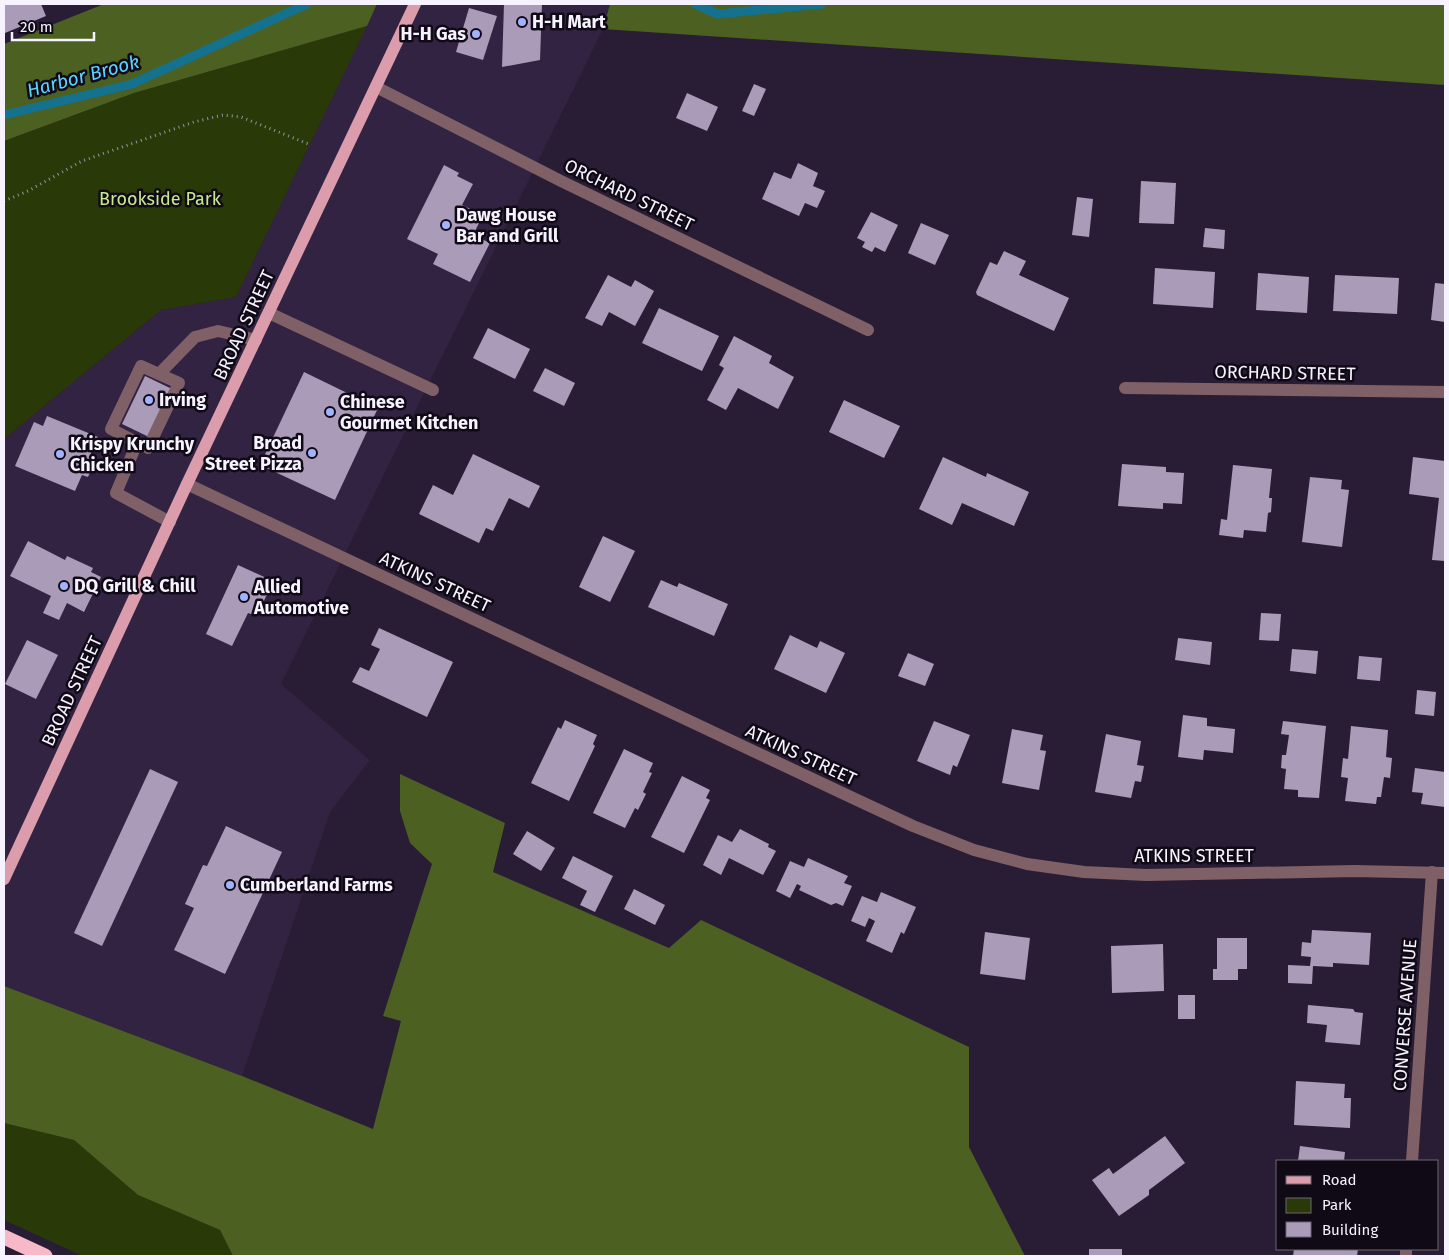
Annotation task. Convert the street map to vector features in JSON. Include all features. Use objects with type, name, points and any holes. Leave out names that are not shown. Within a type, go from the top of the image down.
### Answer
[{"type":"highway","points":[[4,1237],[45,1256]]},
{"type":"main road","name":"BROAD STREET","points":[[4,879],[187,484],[415,4]]},
{"type":"street","name":"ORCHARD STREET","points":[[376,87],[560,181],[868,330]]},
{"type":"street","points":[[269,313],[433,390]]},
{"type":"street","points":[[159,374],[195,337],[218,331],[256,340]]},
{"type":"street","points":[[141,366],[179,383],[148,448],[137,443],[111,429],[141,366]]},
{"type":"street","name":"ORCHARD STREET","points":[[1125,388],[1445,392]]},
{"type":"street","points":[[137,443],[116,493],[170,522]]},
{"type":"street","name":"ATKINS STREET","points":[[187,484],[846,795],[913,826],[974,850],[1027,864],[1093,873],[1146,875],[1355,871],[1439,873]]},
{"type":"street","name":"CONVERSE AVENUE","points":[[1412,1160],[1439,873]]},
{"type":"path","points":[[4,200],[28,191],[82,161],[194,122],[223,116],[240,117],[311,145]]},
{"type":"shaded area","points":[[377,4],[727,4],[721,37],[603,29],[281,684],[370,760],[330,812],[242,1076],[4,986],[4,439],[161,310],[236,297]]},
{"type":"green space","points":[[104,4],[377,4],[367,26],[134,93],[4,141],[4,44]]},
{"type":"green space","points":[[610,4],[1445,4],[1445,85],[603,29]]},
{"type":"green space","name":"Brookside Park","points":[[367,26],[236,297],[161,310],[4,439],[4,141],[134,93]]},
{"type":"green space","points":[[400,774],[505,823],[493,872],[669,948],[701,920],[969,1047],[969,1147],[1025,1256],[233,1256],[220,1230],[138,1195],[74,1140],[4,1123],[4,986],[242,1076],[373,1129],[401,1021],[383,1016],[432,864],[410,843],[400,811]]},
{"type":"green space","points":[[4,1123],[74,1140],[138,1195],[220,1230],[233,1256],[83,1256],[4,1220]]},
{"type":"building","points":[[4,4],[41,4],[46,16],[5,33]]},
{"type":"building","points":[[504,4],[542,4],[540,60],[502,67]]},
{"type":"building","points":[[469,8],[497,16],[483,60],[456,52]]},
{"type":"building","points":[[754,84],[766,89],[754,116],[742,111]]},
{"type":"building","points":[[687,93],[718,107],[707,131],[676,118]]},
{"type":"building","points":[[798,163],[818,173],[813,186],[825,191],[817,208],[805,203],[799,216],[762,199],[774,172],[791,179]]},
{"type":"building","name":"Dawg House Bar and Grill","points":[[444,165],[459,173],[457,176],[473,184],[462,205],[483,215],[473,235],[490,243],[470,282],[433,264],[438,254],[407,239]]},
{"type":"building","points":[[1141,181],[1176,183],[1174,224],[1139,223]]},
{"type":"building","points":[[1077,197],[1093,199],[1089,237],[1072,235]]},
{"type":"building","points":[[871,212],[898,225],[885,252],[875,247],[872,252],[862,247],[865,242],[857,238]]},
{"type":"building","points":[[921,223],[949,235],[935,265],[908,253]]},
{"type":"building","points":[[1205,228],[1225,230],[1224,249],[1203,247]]},
{"type":"building","points":[[1004,251],[1026,261],[1019,275],[1069,298],[1054,331],[977,295],[976,292],[990,262],[997,265]]},
{"type":"building","points":[[1155,268],[1215,272],[1213,308],[1153,304]]},
{"type":"building","points":[[1258,273],[1309,277],[1307,313],[1256,310]]},
{"type":"building","points":[[608,275],[631,287],[635,280],[654,291],[635,326],[609,312],[602,326],[585,318]]},
{"type":"building","points":[[1335,275],[1399,278],[1397,314],[1333,311]]},
{"type":"building","points":[[1435,283],[1445,284],[1445,322],[1431,320]]},
{"type":"building","points":[[659,308],[719,336],[702,371],[642,343]]},
{"type":"building","points":[[488,328],[530,349],[515,379],[473,358]]},
{"type":"building","points":[[734,336],[772,356],[769,363],[794,377],[778,409],[738,388],[726,410],[707,400],[724,368],[719,365]]},
{"type":"building","points":[[545,368],[575,383],[564,406],[533,391]]},
{"type":"building","points":[[304,372],[378,408],[335,500],[260,465]]},
{"type":"building","points":[[145,376],[172,389],[149,437],[122,424]]},
{"type":"building","points":[[844,400],[900,426],[884,458],[829,432]]},
{"type":"building","points":[[47,416],[98,437],[89,458],[95,460],[88,477],[82,475],[75,491],[15,466],[34,422],[43,426]]},
{"type":"building","points":[[473,454],[540,486],[529,508],[509,498],[493,531],[486,528],[479,543],[419,514],[433,485],[453,495]]},
{"type":"building","points":[[943,457],[986,477],[987,473],[1029,492],[1014,526],[962,503],[952,525],[919,509]]},
{"type":"building","points":[[1413,457],[1445,461],[1445,561],[1432,560],[1439,498],[1409,494]]},
{"type":"building","points":[[1122,464],[1166,467],[1166,472],[1184,473],[1182,504],[1163,503],[1163,509],[1118,506]]},
{"type":"building","points":[[1233,465],[1272,469],[1269,498],[1272,498],[1271,512],[1268,513],[1266,532],[1244,530],[1243,538],[1219,535],[1221,519],[1227,520]]},
{"type":"building","points":[[1310,477],[1342,480],[1341,489],[1349,490],[1342,547],[1302,542]]},
{"type":"building","points":[[603,536],[635,551],[610,602],[579,587]]},
{"type":"building","name":"DQ Grill & Chill","points":[[28,541],[65,560],[67,556],[93,568],[91,572],[101,577],[84,612],[67,603],[59,620],[43,613],[51,596],[10,576]]},
{"type":"building","name":"Allied Automotive","points":[[238,565],[273,581],[257,616],[248,613],[232,646],[206,634]]},
{"type":"building","points":[[661,580],[677,587],[679,583],[728,604],[714,636],[648,607]]},
{"type":"building","points":[[1261,613],[1281,614],[1279,641],[1259,640]]},
{"type":"building","points":[[379,628],[453,662],[427,717],[352,682],[360,667],[369,671],[380,649],[371,645]]},
{"type":"building","points":[[790,635],[817,648],[820,641],[845,653],[826,693],[774,669]]},
{"type":"building","points":[[1178,638],[1212,642],[1210,665],[1175,660]]},
{"type":"building","points":[[27,640],[58,655],[36,699],[5,684]]},
{"type":"building","points":[[1292,649],[1318,651],[1316,674],[1290,671]]},
{"type":"building","points":[[908,653],[934,664],[925,686],[898,676]]},
{"type":"building","points":[[1359,656],[1382,658],[1380,681],[1357,679]]},
{"type":"building","points":[[1417,690],[1436,692],[1434,716],[1415,714]]},
{"type":"building","points":[[1183,715],[1207,718],[1207,726],[1235,729],[1233,753],[1204,750],[1203,760],[1178,757]]},
{"type":"building","points":[[565,720],[597,735],[593,744],[595,746],[569,801],[531,783],[558,727],[561,729]]},
{"type":"building","points":[[934,721],[970,735],[957,767],[953,765],[950,775],[917,761]]},
{"type":"building","points":[[1283,721],[1326,726],[1319,798],[1298,797],[1298,790],[1284,789],[1286,769],[1281,768],[1282,755],[1286,755],[1289,735],[1281,734]]},
{"type":"building","points":[[1351,726],[1388,730],[1386,757],[1392,758],[1390,778],[1384,777],[1381,797],[1377,797],[1376,804],[1345,801],[1348,778],[1341,777],[1343,758],[1348,759]]},
{"type":"building","points":[[1012,729],[1043,735],[1040,750],[1046,751],[1039,790],[1002,783]]},
{"type":"building","points":[[1106,734],[1141,741],[1137,765],[1144,766],[1141,782],[1135,781],[1131,798],[1095,792]]},
{"type":"building","points":[[624,749],[653,763],[649,772],[652,773],[643,792],[646,794],[638,810],[635,808],[625,828],[593,813]]},
{"type":"building","points":[[1415,768],[1445,772],[1445,807],[1421,804],[1423,793],[1412,792]]},
{"type":"building","points":[[150,769],[178,782],[102,946],[74,933]]},
{"type":"building","points":[[682,776],[710,790],[706,798],[710,800],[684,853],[651,837]]},
{"type":"building","name":"Cumberland Farms","points":[[226,826],[282,852],[225,974],[174,950],[194,908],[185,904],[203,865],[207,866]]},
{"type":"building","points":[[740,829],[769,844],[768,847],[776,851],[763,875],[729,858],[721,875],[703,865],[718,835],[732,842]]},
{"type":"building","points":[[527,831],[555,848],[541,871],[513,854]]},
{"type":"building","points":[[573,856],[613,876],[595,912],[580,905],[587,891],[562,878]]},
{"type":"building","points":[[808,858],[848,876],[844,883],[852,886],[843,906],[836,903],[831,905],[799,890],[801,886],[797,884],[790,898],[776,891],[790,861],[804,867]]},
{"type":"building","points":[[634,889],[665,905],[655,925],[624,909]]},
{"type":"building","points":[[881,892],[916,907],[904,934],[901,932],[892,953],[866,941],[875,921],[869,918],[865,927],[851,921],[862,896],[877,902]]},
{"type":"building","points":[[1312,930],[1371,933],[1369,965],[1333,963],[1333,967],[1313,966],[1312,984],[1288,983],[1288,965],[1310,966],[1311,957],[1301,956],[1302,942],[1311,943]]},
{"type":"building","points":[[985,932],[1030,938],[1025,980],[980,974]]},
{"type":"building","points":[[1217,938],[1247,938],[1247,969],[1238,969],[1238,980],[1213,980],[1213,969],[1217,969]]},
{"type":"building","points":[[1163,944],[1164,991],[1112,993],[1111,946]]},
{"type":"building","points":[[1178,995],[1195,995],[1195,1019],[1178,1019]]},
{"type":"building","points":[[1308,1005],[1353,1009],[1355,1012],[1363,1013],[1360,1045],[1325,1042],[1327,1025],[1307,1023]]},
{"type":"building","points":[[1296,1081],[1345,1084],[1344,1098],[1351,1098],[1350,1128],[1294,1125]]},
{"type":"building","points":[[1165,1136],[1185,1163],[1149,1190],[1149,1195],[1119,1216],[1092,1180],[1109,1168],[1113,1174]]},
{"type":"building","points":[[1300,1146],[1345,1152],[1344,1160],[1298,1160]]},
{"type":"building","points":[[1089,1249],[1122,1249],[1122,1256],[1089,1256]]},
{"type":"building","points":[[1294,1250],[1358,1250],[1357,1256],[1293,1256]]},
{"type":"waterway","name":"Harbor Brook","points":[[4,115],[132,84],[307,4]]},
{"type":"waterway","name":"Harbor Brook","points":[[695,4],[718,14],[822,4]]},
{"type":"place","name":"H-H Mart","points":[[522,22]]},
{"type":"place","name":"H-H Gas","points":[[476,34]]},
{"type":"place","name":"Dawg House Bar and Grill","points":[[446,225]]},
{"type":"place","name":"Irving","points":[[149,400]]},
{"type":"place","name":"Chinese Gourmet Kitchen","points":[[330,412]]},
{"type":"place","name":"Broad Street Pizza","points":[[312,453]]},
{"type":"place","name":"Krispy Krunchy Chicken","points":[[60,454]]},
{"type":"place","name":"DQ Grill & Chill","points":[[64,586]]},
{"type":"place","name":"Allied Automotive","points":[[244,597]]},
{"type":"place","name":"Cumberland Farms","points":[[230,885]]}]
